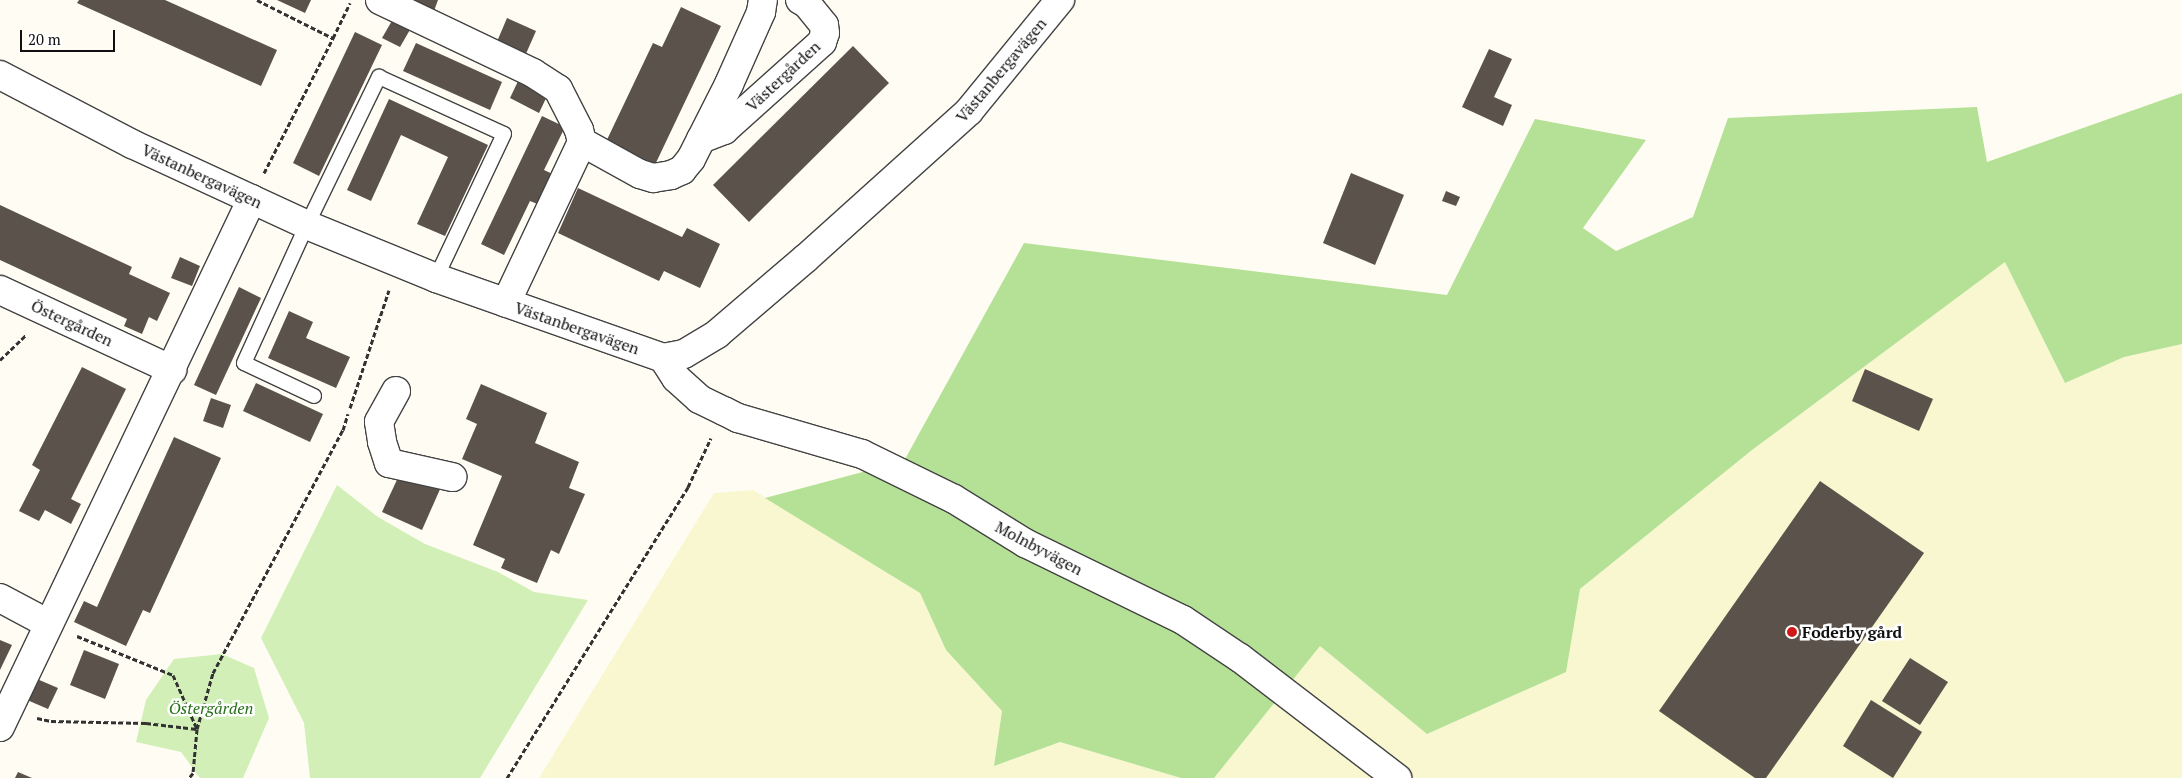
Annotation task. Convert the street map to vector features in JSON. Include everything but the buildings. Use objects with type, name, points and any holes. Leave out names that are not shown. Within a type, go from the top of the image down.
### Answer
[{"type":"street","points":[[380,0],[533,73],[558,89],[579,130],[582,142],[506,302]]},
{"type":"street","name":"Västergården","points":[[582,142],[640,174],[654,178],[662,178],[682,170],[691,159],[733,75],[761,12],[763,0]]},
{"type":"street","name":"Västergården","points":[[701,139],[724,130],[822,42],[825,33],[824,25],[808,4],[800,0]]},
{"type":"street","name":"Västanbergavägen","points":[[0,75],[132,144],[307,225],[436,278],[663,358],[684,354],[717,334],[806,258],[962,118],[1060,0]]},
{"type":"street","points":[[4,719],[252,200]]},
{"type":"street","name":"Östergården","points":[[0,290],[172,370]]},
{"type":"street","name":"Molnbyvägen","points":[[663,358],[676,378],[694,394],[724,411],[738,418],[862,454],[954,499],[1025,543],[1183,620],[1240,658],[1397,778]]},
{"type":"street","points":[[396,391],[379,422],[382,442],[389,463],[452,477]]},
{"type":"street","points":[[0,598],[49,624]]},
{"type":"lane","points":[[314,396],[244,363],[307,225],[379,78],[504,134],[436,278]]},
{"type":"path","points":[[257,0],[333,38]]},
{"type":"path","points":[[252,200],[351,0]]},
{"type":"path","points":[[189,778],[193,773],[198,729],[213,673],[343,430],[398,263]]},
{"type":"path","points":[[507,778],[688,486],[724,411]]},
{"type":"path","points":[[49,624],[173,675],[198,729]]},
{"type":"path","points":[[4,719],[146,723],[198,729]]},
{"type":"shaded area","points":[[2005,262],[2065,383],[2124,357],[2182,344],[2182,778],[1214,778],[1320,646],[1427,734],[1565,672],[1580,589],[1752,450]]},
{"type":"shaded area","points":[[753,490],[920,593],[946,650],[1002,711],[994,766],[1060,742],[1181,778],[539,778],[714,493]]},
{"type":"green space","points":[[2182,93],[2182,344],[2124,357],[2065,383],[2005,262],[1752,450],[1580,589],[1566,672],[1427,734],[1320,646],[1214,778],[1181,778],[1060,742],[994,766],[1002,711],[946,650],[920,593],[765,498],[904,461],[1024,243],[1447,295],[1535,119],[1646,140],[1583,228],[1616,251],[1693,217],[1728,118],[1977,107],[1987,162]]},
{"type":"green space","points":[[337,485],[378,517],[425,544],[498,572],[534,592],[588,600],[480,778],[310,778],[304,723],[261,638]]},
{"type":"green space","name":"Östergården","points":[[222,654],[254,668],[269,718],[243,778],[200,778],[181,752],[136,742],[146,700],[174,659]]},
{"type":"place","name":"Foderby gård","points":[[1792,632]]}]
